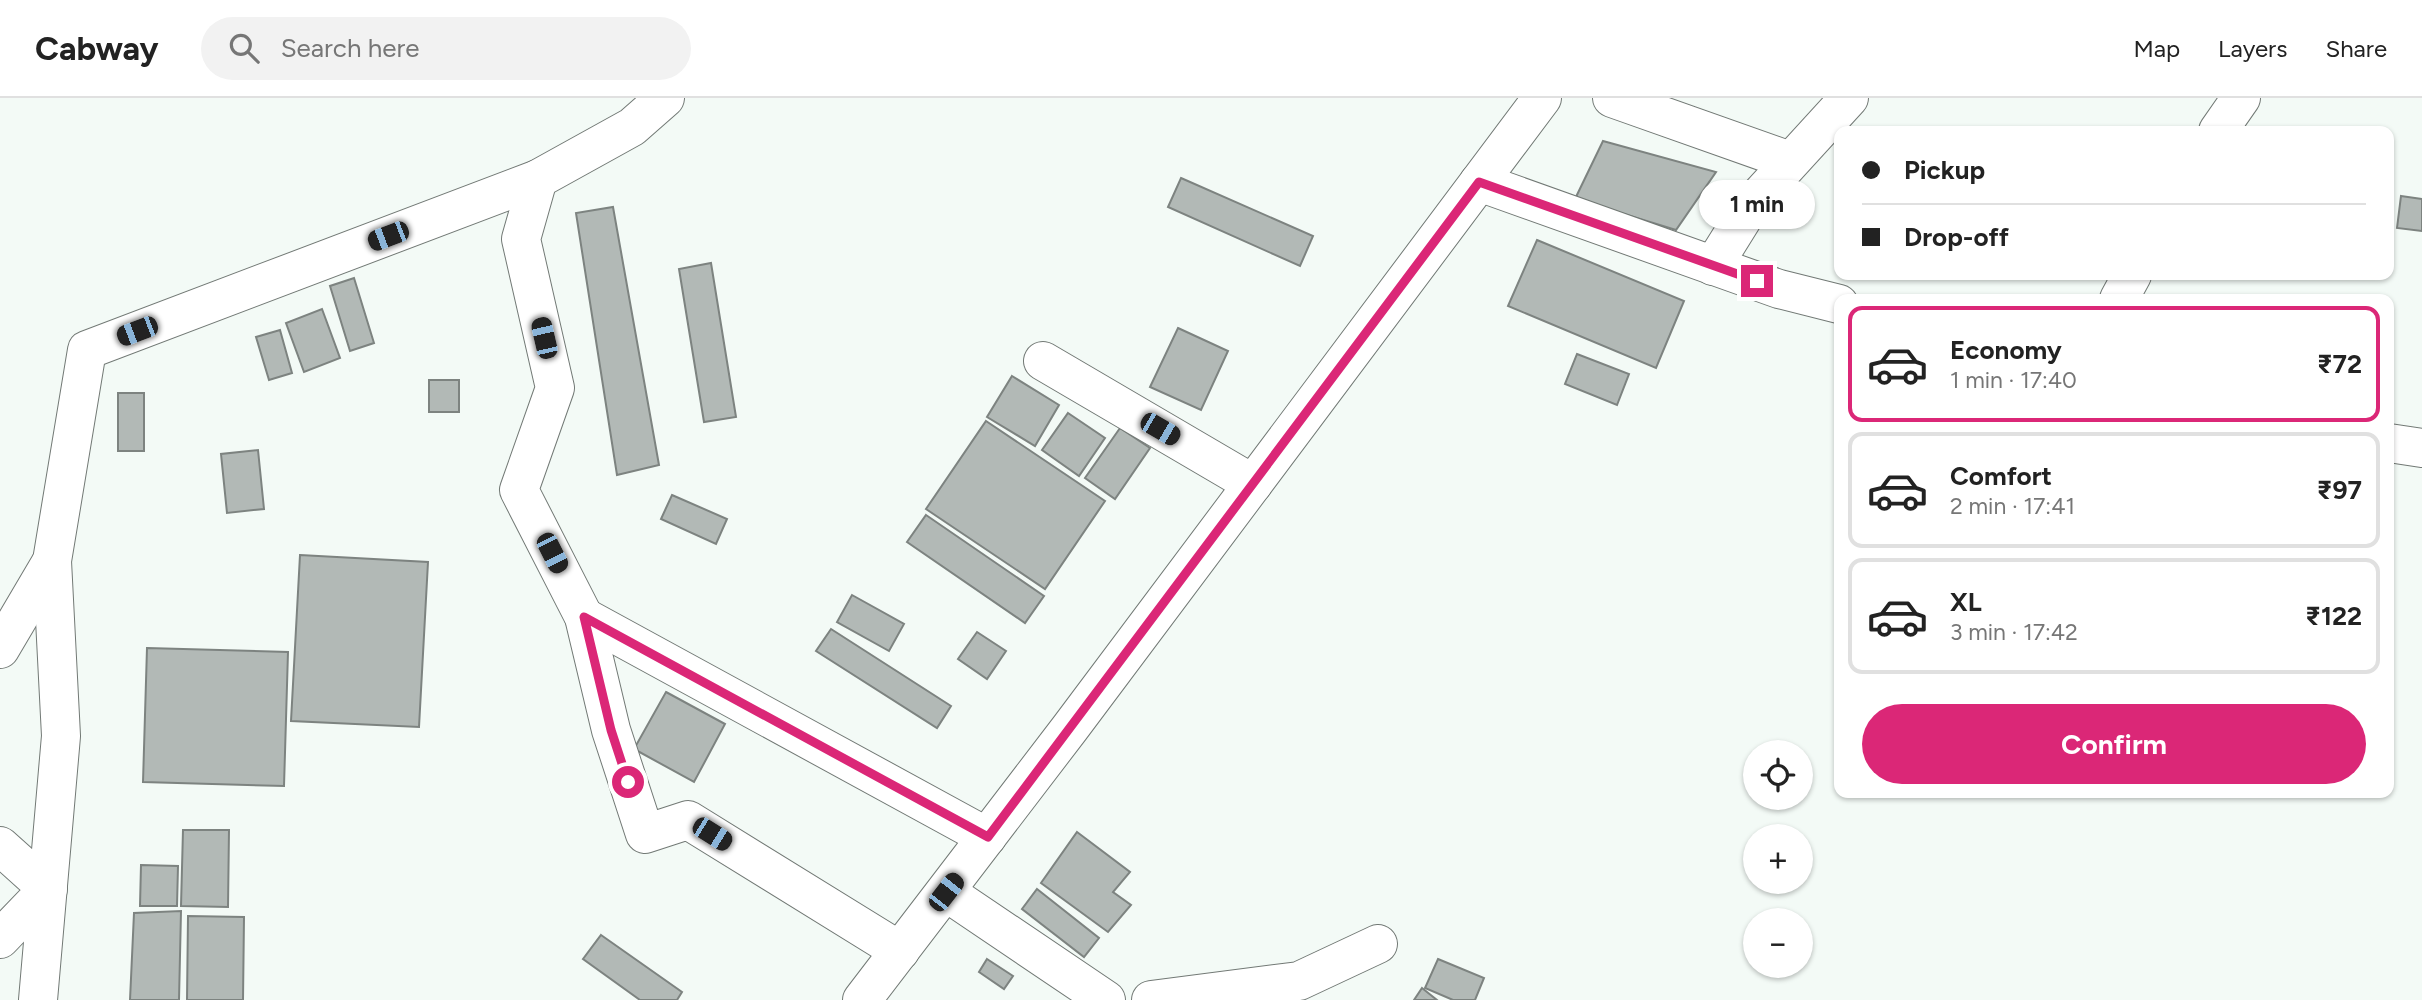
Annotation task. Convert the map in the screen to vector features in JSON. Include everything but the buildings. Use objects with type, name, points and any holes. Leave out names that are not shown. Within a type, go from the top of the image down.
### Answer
[{"type":"street","points":[[38,1000],[61,736],[51,561],[87,350],[538,179],[632,127],[665,98]]},
{"type":"street","points":[[862,1000],[988,837],[1542,98]]},
{"type":"street","points":[[1612,98],[1790,161]]},
{"type":"street","points":[[1713,266],[1751,205],[1849,98]]},
{"type":"street","points":[[2221,126],[2241,98]]},
{"type":"street","points":[[538,179],[521,239],[555,388],[519,490],[584,617],[611,730],[645,834],[688,820],[900,951]]},
{"type":"street","points":[[1479,182],[1779,289],[1834,303]]},
{"type":"street","points":[[1044,361],[1253,484]]},
{"type":"street","points":[[2394,444],[2422,448]]},
{"type":"street","points":[[0,649],[51,561]]},
{"type":"street","points":[[584,617],[988,837]]},
{"type":"street","points":[[0,846],[48,889]]},
{"type":"street","points":[[0,939],[48,889]]},
{"type":"street","points":[[946,892],[1106,1000]]},
{"type":"street","points":[[1151,1000],[1299,981],[1378,944]]},
{"type":"route","points":[[628,782],[611,730],[584,617],[988,837],[1479,182],[1757,281]]}]
